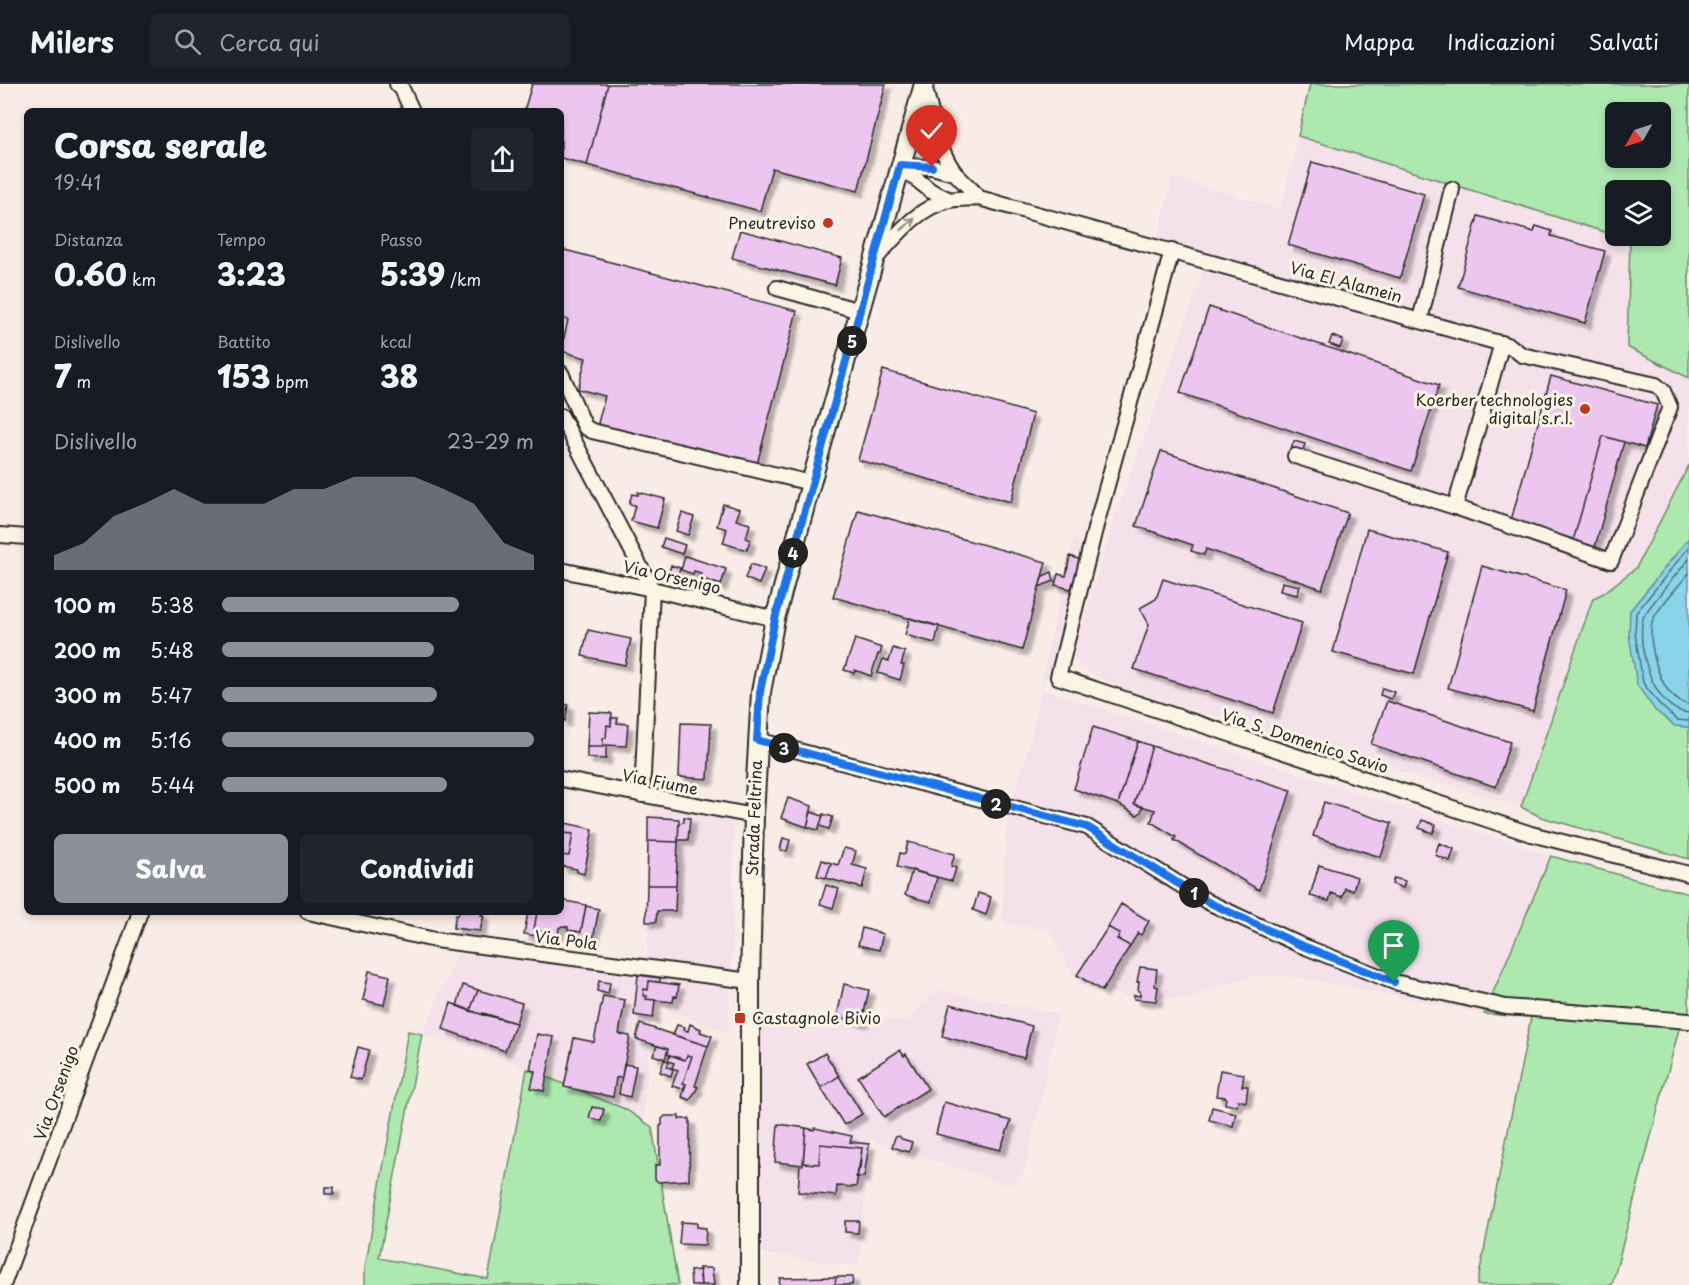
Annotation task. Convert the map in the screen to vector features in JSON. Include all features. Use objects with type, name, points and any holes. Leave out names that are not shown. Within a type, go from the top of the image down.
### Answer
[{"type":"main road","name":"Strada Feltrina","points":[[750,1285],[750,981],[760,692],[775,619],[811,483],[924,84]]},
{"type":"street","points":[[397,84],[402,89],[411,108]]},
{"type":"street","points":[[924,84],[940,147],[954,172],[969,185],[979,198]]},
{"type":"street","points":[[900,165],[932,167],[954,172]]},
{"type":"street","points":[[900,165],[931,191],[950,200]]},
{"type":"street","points":[[1420,320],[1452,189]]},
{"type":"street","name":"Via El Alamein","points":[[875,260],[907,224],[924,211],[950,200],[979,198],[1420,320],[1506,345],[1522,355],[1656,385],[1663,391],[1670,407],[1611,561],[1455,507]]},
{"type":"street","name":"Via S. Domenico Savio","points":[[1172,251],[1095,530],[1058,677],[1531,834],[1689,873]]},
{"type":"street","points":[[777,288],[860,311]]},
{"type":"street","points":[[1295,456],[1455,507],[1506,345]]},
{"type":"street","points":[[564,379],[585,427],[592,431],[811,483]]},
{"type":"street","points":[[564,422],[652,589],[642,795]]},
{"type":"street","points":[[0,534],[24,537]]},
{"type":"street","name":"Via Orsenigo","points":[[564,571],[775,619]]},
{"type":"street","points":[[757,740],[1087,827],[1208,902],[1298,944],[1394,982],[1506,1006],[1689,1021]]},
{"type":"street","name":"Via Fiume","points":[[564,780],[754,816]]},
{"type":"street","name":"Via Orsenigo","points":[[3,1285],[139,915]]},
{"type":"street","name":"Via Pola","points":[[330,915],[435,940],[750,981]]},
{"type":"shaded area","points":[[1298,136],[1605,232],[1605,246],[1630,246],[1627,347],[1689,378],[1689,465],[1636,568],[1602,594],[1593,598],[1521,807],[1127,690],[1085,670],[1073,658],[1114,520],[1200,283],[1205,252],[1157,239],[1173,177],[1281,209]]},
{"type":"shaded area","points":[[1074,538],[1079,541],[1082,567],[1065,610],[1056,669],[1044,681],[1041,681]]},
{"type":"shaded area","points":[[1041,689],[1551,856],[1484,1014],[1302,978],[1255,975],[1190,998],[1140,1001],[1077,982],[1050,931],[1003,923],[1002,915],[1007,813],[1009,814],[1031,738]]},
{"type":"shaded area","points":[[654,800],[734,807],[732,957],[728,1033],[654,1004],[643,1119],[625,1109],[491,1054],[422,1034],[457,954],[647,961]]},
{"type":"shaded area","points":[[937,989],[1059,1014],[1025,1170],[1018,1180],[1008,1185],[870,1140],[859,1267],[754,1252],[760,1012],[908,1021]]},
{"type":"green space","points":[[1310,84],[1689,84],[1689,378],[1627,347],[1630,246],[1671,246],[1671,180],[1605,180],[1605,233],[1298,136]]},
{"type":"green space","points":[[1689,465],[1689,538],[1630,611],[1655,710],[1675,726],[1689,727],[1689,859],[1541,817],[1521,807],[1593,598],[1602,594],[1636,568]]},
{"type":"green space","points":[[1551,856],[1689,894],[1689,1021],[1680,1025],[1612,1285],[1477,1285],[1531,1017],[1484,1014]]},
{"type":"green space","points":[[408,1031],[422,1034],[379,1258],[488,1279],[527,1069],[625,1109],[652,1127],[678,1285],[365,1285],[365,1267]]},
{"type":"water","points":[[1689,538],[1689,727],[1675,726],[1655,710],[1637,685],[1629,634],[1630,611]]},
{"type":"building","points":[[532,84],[608,84],[587,165],[564,159],[564,108],[525,108]]},
{"type":"building","points":[[608,84],[886,84],[858,191],[772,168],[760,211],[587,165]]},
{"type":"building","points":[[1312,162],[1424,194],[1400,278],[1288,245]]},
{"type":"building","points":[[1478,216],[1534,232],[1536,226],[1552,231],[1551,236],[1605,251],[1585,323],[1458,287]]},
{"type":"building","points":[[740,230],[842,258],[835,285],[732,258]]},
{"type":"building","points":[[564,250],[797,311],[756,468],[597,427],[605,396],[578,389],[586,358],[564,352],[568,320],[564,319]]},
{"type":"building","points":[[1209,307],[1439,385],[1411,471],[1180,393]]},
{"type":"building","points":[[1332,336],[1343,340],[1340,348],[1329,344]]},
{"type":"building","points":[[883,370],[1033,414],[1011,502],[858,460]]},
{"type":"building","points":[[1551,376],[1657,405],[1645,448],[1603,436],[1573,541],[1510,524]]},
{"type":"building","points":[[1603,436],[1624,442],[1595,547],[1573,541]]},
{"type":"building","points":[[1294,441],[1305,444],[1302,453],[1291,449]]},
{"type":"building","points":[[1161,451],[1348,513],[1322,589],[1206,549],[1204,555],[1191,551],[1193,545],[1136,526]]},
{"type":"building","points":[[638,492],[665,499],[657,528],[631,521],[635,505],[629,504],[632,494],[638,495]]},
{"type":"building","points":[[723,504],[740,509],[736,520],[750,524],[746,538],[750,540],[747,550],[723,543],[727,529],[717,526]]},
{"type":"building","points":[[858,510],[1046,562],[1022,650],[833,597]]},
{"type":"building","points":[[682,513],[694,517],[688,535],[676,531]]},
{"type":"building","points":[[1367,529],[1448,552],[1414,674],[1333,652]]},
{"type":"building","points":[[664,538],[685,545],[682,554],[661,547]]},
{"type":"building","points":[[685,556],[726,569],[721,585],[700,578],[701,573],[694,571],[693,574],[681,570]]},
{"type":"building","points":[[1070,556],[1081,560],[1071,589],[1055,585],[1058,574],[1066,576]]},
{"type":"building","points":[[751,564],[765,569],[759,584],[745,578]]},
{"type":"building","points":[[671,565],[680,568],[677,579],[668,576]]},
{"type":"building","points":[[1482,566],[1566,590],[1533,711],[1448,688]]},
{"type":"building","points":[[1052,572],[1054,581],[1039,587],[1043,576]]},
{"type":"building","points":[[1163,579],[1302,623],[1273,713],[1134,669],[1149,624],[1140,608],[1156,599]]},
{"type":"building","points":[[1282,582],[1300,586],[1297,595],[1280,591]]},
{"type":"building","points":[[910,618],[939,626],[935,643],[905,635]]},
{"type":"building","points":[[588,630],[631,639],[625,665],[582,656]]},
{"type":"building","points":[[855,639],[882,648],[871,676],[855,670],[854,673],[844,670]]},
{"type":"building","points":[[893,648],[905,652],[900,680],[878,673],[883,659],[889,661]]},
{"type":"building","points":[[1382,688],[1394,692],[1391,699],[1380,695]]},
{"type":"building","points":[[1387,701],[1510,742],[1496,787],[1371,744]]},
{"type":"building","points":[[564,704],[568,705],[564,721]]},
{"type":"building","points":[[589,712],[612,713],[611,726],[607,725],[603,747],[587,747]]},
{"type":"building","points":[[611,718],[618,718],[617,723],[628,724],[626,746],[606,745],[606,759],[587,758],[587,747],[603,747],[603,738],[606,738],[607,725],[611,726]]},
{"type":"building","points":[[681,723],[711,724],[708,779],[679,777]]},
{"type":"building","points":[[1093,727],[1138,741],[1118,804],[1074,789]]},
{"type":"building","points":[[1138,741],[1152,746],[1134,804],[1142,807],[1141,812],[1137,815],[1118,804]]},
{"type":"building","points":[[1152,746],[1291,790],[1259,890],[1174,840],[1176,837],[1151,822],[1155,810],[1134,804]]},
{"type":"building","points":[[788,798],[812,806],[807,827],[781,818]]},
{"type":"building","points":[[1324,802],[1392,823],[1381,857],[1313,836]]},
{"type":"building","points":[[811,812],[823,816],[818,830],[807,827]]},
{"type":"building","points":[[823,814],[833,817],[829,829],[820,826]]},
{"type":"building","points":[[648,817],[679,819],[678,842],[648,841]]},
{"type":"building","points":[[684,817],[690,818],[688,840],[678,840],[679,823],[684,822]]},
{"type":"building","points":[[1422,820],[1436,825],[1433,833],[1419,828]]},
{"type":"building","points":[[565,823],[593,829],[584,874],[577,872],[577,869],[564,867],[564,855],[569,856],[573,834],[564,833]]},
{"type":"building","points":[[564,833],[573,834],[569,856],[564,855]]},
{"type":"building","points":[[783,838],[790,840],[787,851],[780,850]]},
{"type":"building","points":[[648,841],[678,842],[676,885],[647,885]]},
{"type":"building","points":[[908,842],[955,854],[951,866],[956,868],[952,881],[897,867],[900,853],[905,854]]},
{"type":"building","points":[[1439,843],[1454,849],[1450,861],[1435,855]]},
{"type":"building","points":[[844,848],[856,851],[852,865],[867,869],[862,888],[826,878],[831,863],[838,865]]},
{"type":"building","points":[[822,860],[831,863],[826,878],[817,876]]},
{"type":"building","points":[[1319,865],[1357,877],[1353,891],[1345,888],[1342,897],[1331,893],[1329,901],[1310,896]]},
{"type":"building","points":[[912,870],[937,877],[931,902],[905,895]]},
{"type":"building","points":[[1394,878],[1405,881],[1403,888],[1392,884]]},
{"type":"building","points":[[647,885],[676,885],[675,911],[657,911],[656,922],[646,922]]},
{"type":"building","points":[[826,885],[839,889],[833,908],[820,904]]},
{"type":"building","points":[[978,893],[991,897],[986,915],[973,910]]},
{"type":"building","points":[[564,901],[586,905],[581,932],[568,930],[568,927],[562,926],[559,928],[558,935],[534,930],[536,915],[564,915]]},
{"type":"building","points":[[1121,904],[1149,921],[1141,935],[1138,933],[1130,946],[1117,939],[1120,934],[1108,927]]},
{"type":"building","points":[[586,906],[599,909],[593,939],[574,935],[575,931],[581,932]]},
{"type":"building","points":[[456,915],[484,915],[480,931],[453,928]]},
{"type":"building","points":[[527,915],[536,915],[534,930],[538,931],[537,936],[524,934]]},
{"type":"building","points":[[1108,927],[1120,934],[1117,939],[1130,946],[1102,991],[1077,975]]},
{"type":"building","points":[[862,928],[883,934],[879,950],[858,945]]},
{"type":"building","points":[[1140,967],[1157,969],[1156,1001],[1134,999],[1134,995],[1140,996],[1139,982],[1137,982]]},
{"type":"building","points":[[369,971],[390,976],[384,1005],[363,1000]]},
{"type":"building","points":[[638,975],[660,978],[660,982],[649,981],[648,990],[644,989],[643,996],[647,996],[646,999],[655,1000],[653,1018],[634,1015]]},
{"type":"building","points":[[599,981],[610,983],[608,994],[597,991]]},
{"type":"building","points":[[649,981],[679,985],[677,997],[674,996],[673,1002],[646,999],[647,996],[643,996],[644,989],[648,990]]},
{"type":"building","points":[[844,984],[869,990],[862,1022],[837,1016]]},
{"type":"building","points":[[463,985],[478,990],[470,1011],[457,1006]]},
{"type":"building","points":[[478,990],[522,1003],[516,1023],[470,1011]]},
{"type":"building","points":[[603,996],[625,1000],[619,1034],[630,1036],[622,1077],[616,1078],[613,1097],[564,1087],[574,1038],[594,1042]]},
{"type":"building","points":[[451,1003],[483,1015],[483,1013],[516,1023],[505,1051],[443,1029]]},
{"type":"building","points":[[950,1004],[1032,1026],[1024,1058],[942,1036]]},
{"type":"building","points":[[640,1024],[708,1046],[695,1086],[698,1087],[690,1100],[682,1097],[686,1084],[683,1083],[692,1056],[687,1055],[685,1060],[667,1054],[668,1049],[636,1039]]},
{"type":"building","points":[[690,1024],[701,1029],[700,1032],[712,1036],[708,1046],[673,1035],[677,1025],[685,1027],[684,1030],[688,1031]]},
{"type":"building","points":[[537,1034],[554,1037],[544,1091],[531,1088],[535,1071],[530,1070]]},
{"type":"building","points":[[657,1046],[668,1049],[665,1059],[653,1055]]},
{"type":"building","points":[[358,1047],[369,1050],[361,1080],[350,1077]]},
{"type":"building","points":[[900,1050],[904,1056],[906,1054],[928,1089],[884,1117],[858,1077]]},
{"type":"building","points":[[825,1053],[839,1076],[821,1088],[807,1064]]},
{"type":"building","points":[[670,1055],[685,1060],[687,1055],[692,1056],[683,1089],[672,1086],[678,1070],[672,1068],[674,1063],[668,1061]]},
{"type":"building","points":[[664,1060],[669,1061],[667,1067],[673,1069],[671,1076],[660,1072]]},
{"type":"building","points":[[624,1064],[636,1066],[630,1097],[619,1094]]},
{"type":"building","points":[[1220,1070],[1244,1074],[1242,1086],[1248,1086],[1246,1102],[1238,1100],[1237,1106],[1225,1104],[1226,1097],[1216,1096]]},
{"type":"building","points":[[839,1076],[862,1114],[844,1125],[821,1088]]},
{"type":"building","points":[[944,1102],[1011,1121],[1000,1150],[936,1134]]},
{"type":"building","points":[[592,1107],[604,1109],[601,1121],[589,1118]]},
{"type":"building","points":[[1212,1107],[1236,1113],[1233,1126],[1209,1120]]},
{"type":"building","points":[[665,1116],[690,1119],[689,1180],[658,1182],[655,1179],[655,1165],[660,1165],[660,1126]]},
{"type":"building","points":[[778,1124],[806,1128],[803,1165],[775,1162]]},
{"type":"building","points":[[806,1128],[852,1136],[850,1142],[869,1144],[864,1177],[856,1177],[857,1169],[860,1169],[862,1148],[820,1144],[819,1164],[803,1163]]},
{"type":"building","points":[[899,1136],[912,1142],[909,1152],[892,1147],[895,1137]]},
{"type":"building","points":[[820,1144],[862,1148],[856,1187],[837,1186],[836,1196],[798,1192],[800,1165],[803,1163],[819,1164]]},
{"type":"building","points":[[325,1187],[334,1187],[334,1194],[325,1194]]},
{"type":"building","points":[[845,1221],[859,1221],[858,1233],[845,1232]]},
{"type":"building","points":[[681,1222],[697,1223],[697,1227],[706,1228],[705,1245],[679,1244]]},
{"type":"building","points":[[699,1268],[712,1268],[714,1285],[701,1285]]},
{"type":"building","points":[[700,1270],[701,1285],[691,1285],[690,1271]]},
{"type":"building","points":[[836,1277],[835,1285],[779,1285],[780,1278]]},
{"type":"building","points":[[836,1277],[853,1277],[852,1285],[835,1285]]},
{"type":"place","name":"Pneutreviso","points":[[828,223]]},
{"type":"place","name":"Koerber technologies digital s.r.l.","points":[[1585,409]]},
{"type":"place","name":"Castagnole Bivio","points":[[740,1018]]},
{"type":"route","points":[[932,167],[900,165],[775,619],[760,692],[757,740],[1087,827],[1208,902],[1298,944],[1394,982]]}]
